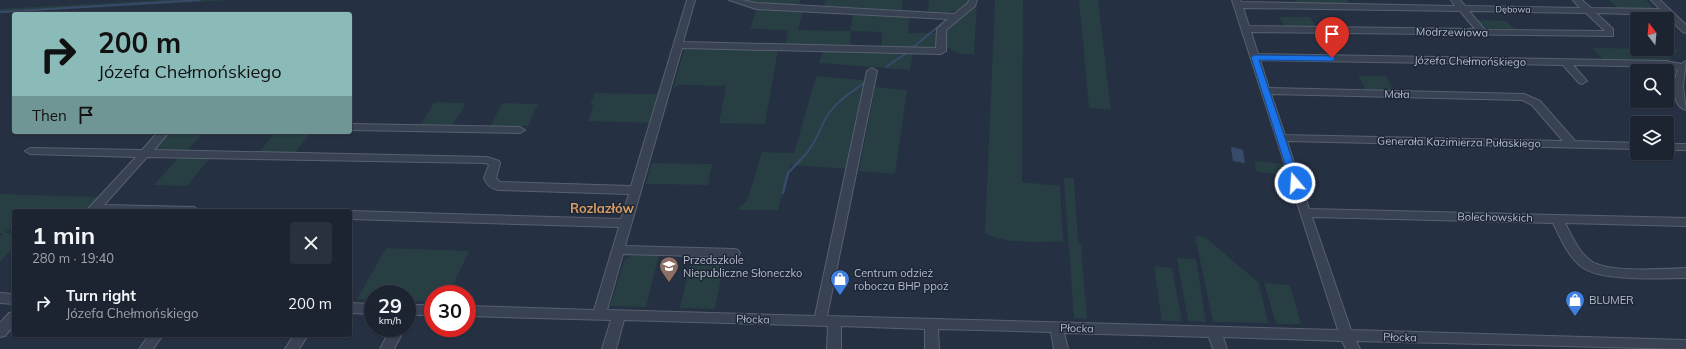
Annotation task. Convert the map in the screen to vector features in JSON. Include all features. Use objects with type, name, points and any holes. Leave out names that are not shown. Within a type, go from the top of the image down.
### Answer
[{"type":"street","points":[[599,315],[691,0]]},
{"type":"street","points":[[733,0],[756,6],[956,17]]},
{"type":"street","points":[[677,45],[937,52],[942,50],[942,29],[972,4],[973,0]]},
{"type":"street","points":[[1454,0],[1483,33]]},
{"type":"street","name":"Modrzewiowa","points":[[1246,29],[1610,34],[1610,31],[1577,0]]},
{"type":"street","points":[[1655,0],[1667,12]]},
{"type":"street","points":[[1237,2],[1305,213],[1346,335],[1353,349]]},
{"type":"street","name":"Dębowa","points":[[1237,2],[1667,12]]},
{"type":"street","points":[[1674,19],[1686,30]]},
{"type":"street","name":"Józefa Chełmońskiego","points":[[1255,57],[1666,64],[1685,66]]},
{"type":"street","points":[[1565,62],[1582,81]]},
{"type":"street","points":[[1685,66],[1677,89],[1679,96],[1686,107]]},
{"type":"street","points":[[820,321],[872,71]]},
{"type":"street","name":"Mała","points":[[1265,91],[1512,96],[1529,98],[1572,145]]},
{"type":"street","points":[[352,127],[520,130]]},
{"type":"street","points":[[94,209],[162,134]]},
{"type":"street","name":"Generała Kazimierza Pułaskiego","points":[[1281,138],[1630,146]]},
{"type":"street","points":[[1674,147],[1686,147]]},
{"type":"street","points":[[30,151],[487,160],[495,163],[490,178],[492,183],[498,186],[635,190]]},
{"type":"street","name":"Bolechowskich","points":[[1305,213],[1686,222]]},
{"type":"street","points":[[352,215],[627,223]]},
{"type":"street","points":[[1556,218],[1583,261],[1591,268],[1605,271],[1686,273]]},
{"type":"street","points":[[619,250],[734,252]]},
{"type":"street","points":[[0,298],[12,298]]},
{"type":"street","points":[[352,308],[364,309]]},
{"type":"street","name":"Płocka","points":[[476,311],[1686,345]]},
{"type":"street","points":[[609,349],[619,315]]},
{"type":"street","points":[[0,332],[12,319]]},
{"type":"street","points":[[834,349],[835,321]]},
{"type":"street","points":[[931,324],[932,349]]},
{"type":"street","points":[[1056,327],[1061,349]]},
{"type":"street","points":[[1214,332],[1220,349]]},
{"type":"street","points":[[146,349],[155,337]]},
{"type":"street","points":[[292,349],[300,337]]},
{"type":"street","points":[[387,349],[393,337]]},
{"type":"green space","points":[[161,0],[233,0],[0,13],[0,9]]},
{"type":"green space","points":[[742,0],[800,0],[799,5],[750,3]]},
{"type":"green space","points":[[825,0],[903,0],[902,10],[824,6]]},
{"type":"green space","points":[[929,0],[968,0],[968,3],[958,10],[940,13],[928,12]]},
{"type":"green space","points":[[995,0],[1023,0],[1022,182],[1060,186],[1063,242],[1013,241],[994,237],[985,233]]},
{"type":"green space","points":[[1079,0],[1098,0],[1111,110],[1089,108]]},
{"type":"green space","points":[[1295,0],[1347,0],[1350,4],[1297,3]]},
{"type":"green space","points":[[1609,0],[1646,0],[1653,8],[1619,9]]},
{"type":"green space","points":[[977,4],[974,54],[960,54],[946,47],[946,30]]},
{"type":"green space","points":[[757,8],[803,10],[798,30],[850,31],[853,13],[910,16],[908,33],[937,33],[936,47],[930,50],[882,49],[882,32],[851,31],[850,48],[785,47],[788,30],[750,29]]},
{"type":"green space","points":[[1279,17],[1310,17],[1317,28],[1285,27]]},
{"type":"green space","points":[[1476,20],[1506,21],[1517,31],[1490,30],[1485,28]]},
{"type":"green space","points":[[685,47],[778,49],[765,124],[719,123],[726,86],[680,85],[673,88]]},
{"type":"green space","points":[[1592,48],[1630,48],[1630,56],[1673,56],[1669,61],[1604,60]]},
{"type":"green space","points":[[1674,49],[1679,49],[1674,55]]},
{"type":"green space","points":[[823,51],[913,52],[910,70],[819,63]]},
{"type":"green space","points":[[816,76],[865,80],[848,169],[791,165],[778,210],[736,210],[747,201],[762,152],[794,153]]},
{"type":"green space","points":[[1358,76],[1386,76],[1394,91],[1366,90]]},
{"type":"green space","points":[[875,87],[907,90],[895,174],[859,171]]},
{"type":"green space","points":[[595,93],[660,94],[652,123],[588,121],[594,105],[590,105]]},
{"type":"green space","points":[[434,102],[466,103],[452,126],[421,125]]},
{"type":"green space","points":[[502,103],[538,104],[528,126],[490,127]]},
{"type":"green space","points":[[166,134],[202,134],[187,151],[158,151],[155,147]]},
{"type":"green space","points":[[273,134],[309,134],[295,153],[259,153]]},
{"type":"green space","points":[[179,157],[211,157],[187,186],[154,185]]},
{"type":"green space","points":[[1254,161],[1286,164],[1290,176],[1257,172]]},
{"type":"green space","points":[[652,163],[712,164],[708,185],[646,184]]},
{"type":"green space","points":[[1064,178],[1074,178],[1078,243],[1081,244],[1087,319],[1074,318]]},
{"type":"green space","points":[[0,194],[101,197],[90,209],[12,209],[12,227],[4,233],[12,233],[12,249],[0,262],[0,237],[3,233],[0,233]]},
{"type":"green space","points":[[1195,236],[1205,237],[1259,283],[1268,323],[1213,322]]},
{"type":"green space","points":[[386,248],[469,251],[453,285],[424,285],[424,301],[416,301],[416,285],[365,285]]},
{"type":"green space","points":[[633,255],[659,255],[646,307],[610,306],[625,259]]},
{"type":"green space","points":[[692,256],[725,257],[715,309],[680,308]]},
{"type":"green space","points":[[1177,258],[1196,259],[1206,322],[1188,321]]},
{"type":"green space","points":[[1154,266],[1172,268],[1182,321],[1162,321]]},
{"type":"green space","points":[[1264,283],[1290,285],[1301,324],[1276,324]]},
{"type":"green space","points":[[364,287],[364,299],[357,299]]},
{"type":"water","points":[[1233,147],[1243,150],[1245,163],[1233,161],[1231,148]]},
{"type":"waterway","points":[[0,12],[200,0]]},
{"type":"waterway","points":[[912,48],[945,21]]},
{"type":"waterway","points":[[886,67],[905,54]]},
{"type":"waterway","points":[[804,156],[812,146],[833,108],[845,96],[864,83]]},
{"type":"waterway","points":[[783,193],[788,173],[805,155]]},
{"type":"place","name":"Przedszkole Niepubliczne Słoneczko","points":[[669,283]]},
{"type":"place","name":"Centrum odzież robocza BHP ppoż","points":[[840,296]]},
{"type":"place","name":"BLUMER","points":[[1575,317]]},
{"type":"district","name":"Rozlazłów","points":[[602,208]]},
{"type":"route","points":[[1295,183],[1255,57],[1332,58]]}]
